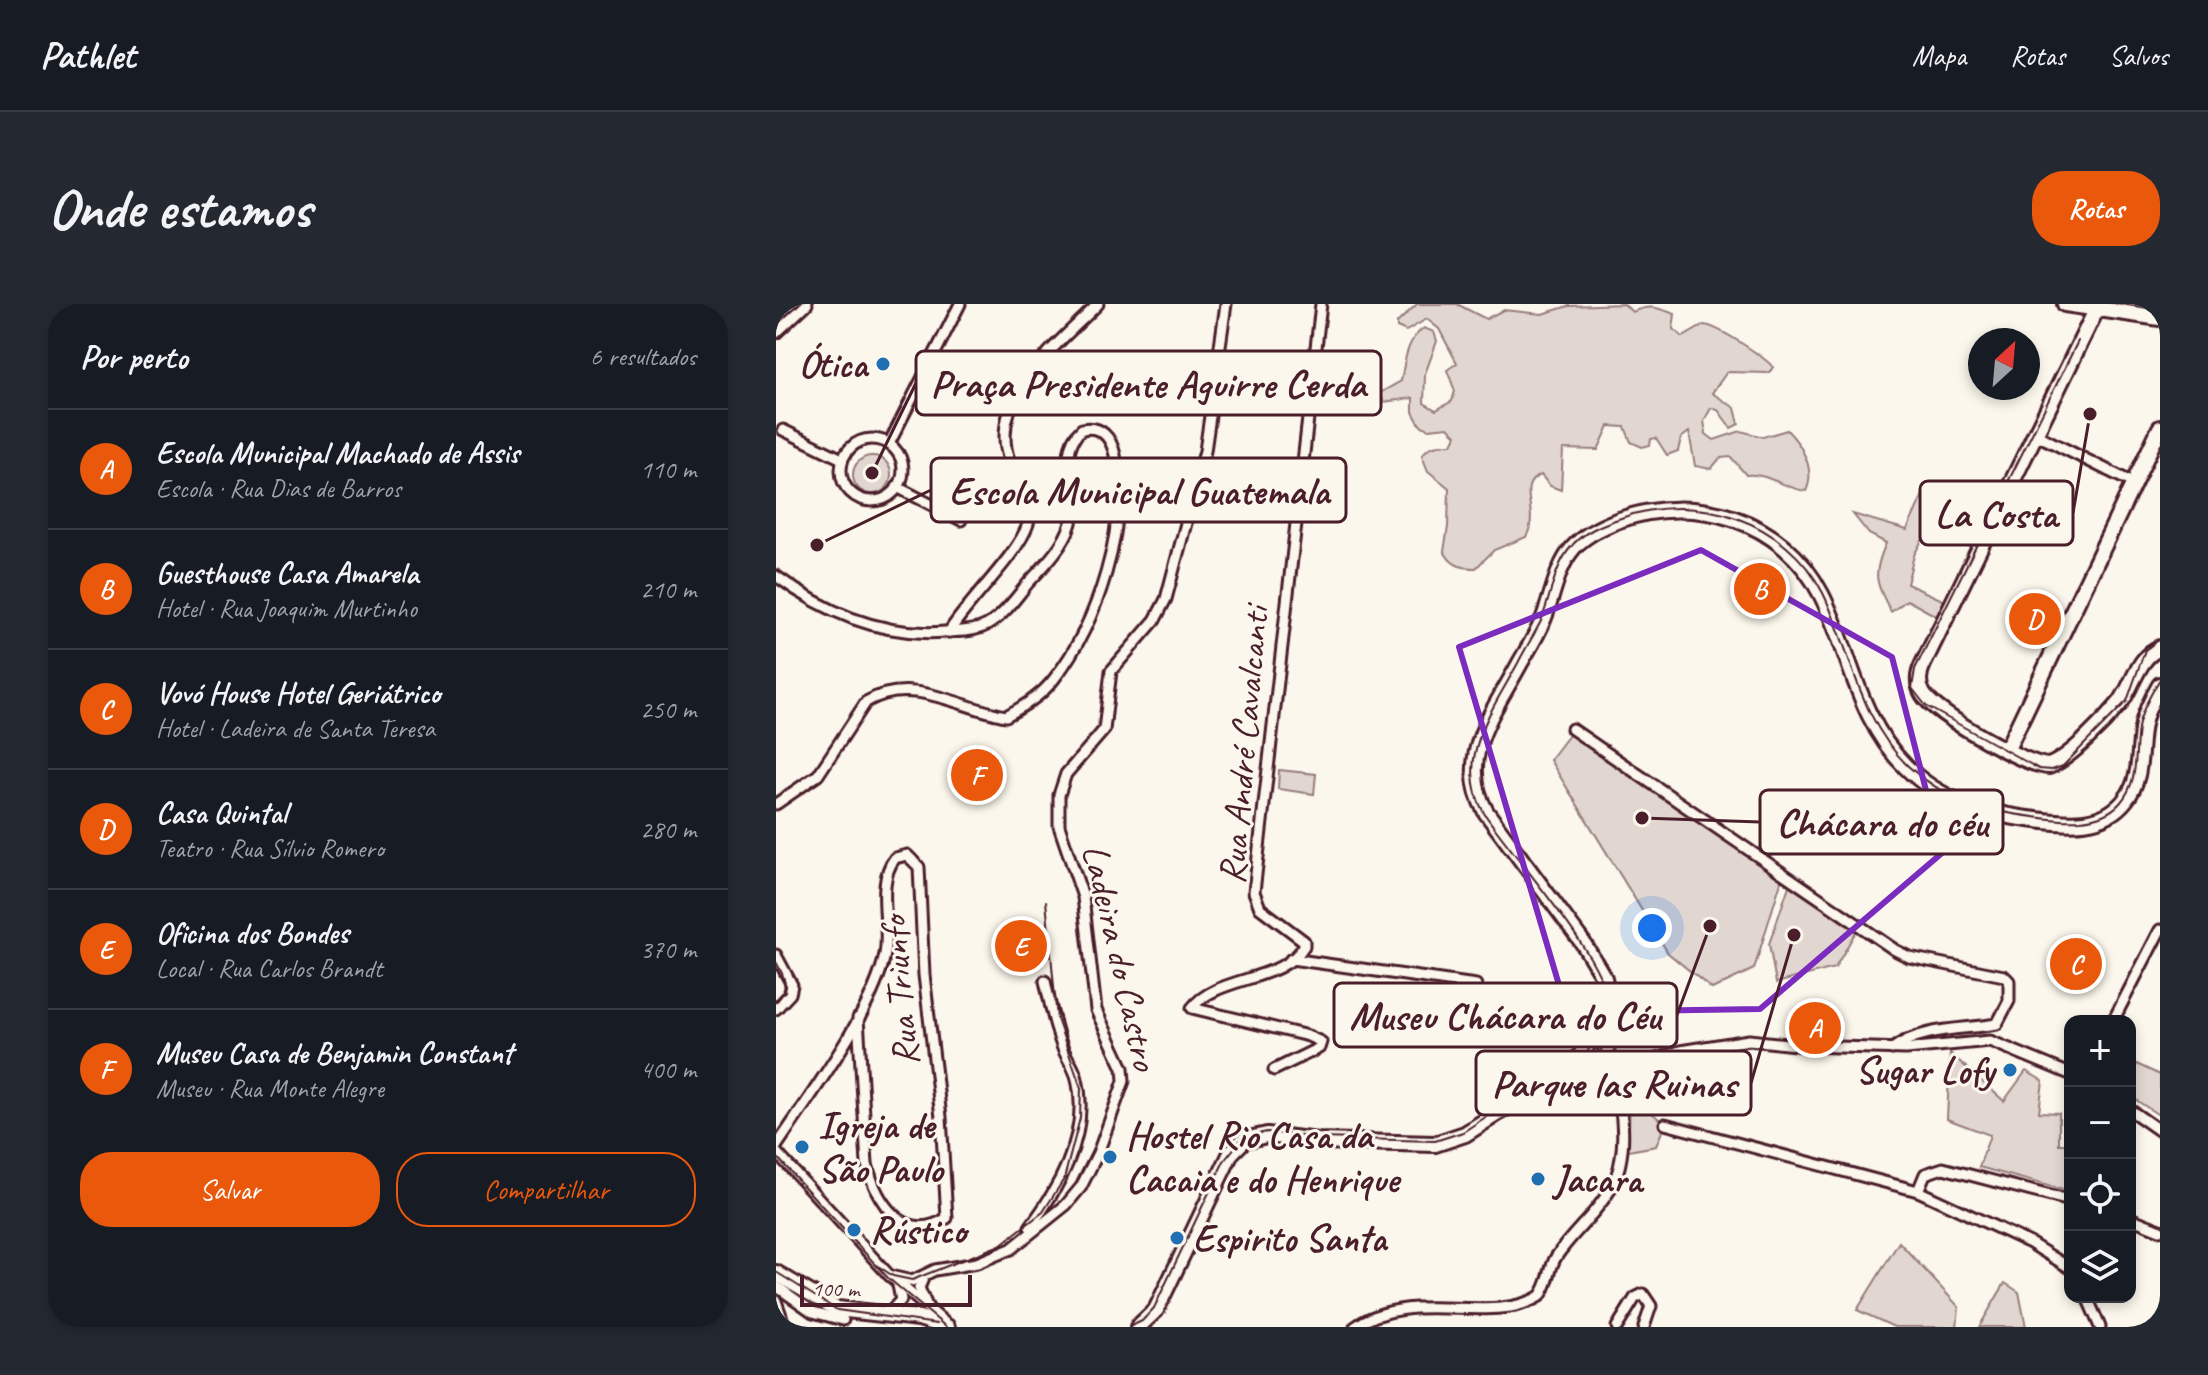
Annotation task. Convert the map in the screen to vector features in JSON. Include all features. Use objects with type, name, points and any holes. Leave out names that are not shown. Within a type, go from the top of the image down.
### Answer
[{"type":"street","points":[[776,333],[807,304]]},
{"type":"street","points":[[889,444],[960,304]]},
{"type":"street","points":[[949,632],[1015,547],[1028,523],[1026,494],[1009,459],[1006,441],[1009,414],[1019,390],[1098,304]]},
{"type":"street","name":"Ladeira do Castro","points":[[893,1279],[912,1281],[926,1273],[992,1258],[1011,1249],[1066,1205],[1081,1187],[1124,1081],[1123,1068],[1096,1010],[1083,897],[1059,826],[1059,795],[1066,774],[1104,730],[1111,671],[1155,620],[1166,599],[1205,451],[1226,304]]},
{"type":"street","name":"Rua André Cavalcanti","points":[[1291,959],[1303,949],[1304,941],[1260,908],[1254,892],[1321,304]]},
{"type":"street","points":[[2065,304],[2099,306],[2160,318]]},
{"type":"street","points":[[2099,306],[1919,677],[1922,691],[1936,707],[2038,765],[2053,765],[2104,721],[2128,691],[2147,656],[2160,648]]},
{"type":"street","points":[[776,576],[806,599],[874,627],[922,634],[969,631],[992,622],[1040,571],[1071,522],[1070,446],[1075,435],[1090,427],[1108,435],[1117,464],[1120,508],[1107,568],[1091,615],[1046,690],[1006,716],[981,712],[922,690],[877,695],[866,702],[818,775],[776,804]]},
{"type":"street","points":[[2007,749],[2160,428]]},
{"type":"street","points":[[783,430],[842,459]]},
{"type":"street","points":[[2037,435],[2133,483]]},
{"type":"street","points":[[879,439],[889,444],[902,466],[897,487],[877,500],[858,497],[844,484],[842,459],[858,441],[879,439]]},
{"type":"street","points":[[897,487],[961,520]]},
{"type":"street","points":[[1355,1327],[1368,1317],[1388,1312],[1433,1306],[1506,1306],[1540,1296],[1549,1281],[1553,1262],[1599,1205],[1614,1180],[1623,1125],[1620,1102],[1605,1077],[1609,994],[1599,969],[1498,831],[1477,796],[1473,775],[1488,716],[1543,621],[1562,565],[1585,537],[1636,514],[1686,508],[1732,518],[1778,544],[1810,576],[1822,596],[1862,703],[1889,748],[1932,788],[1984,813],[2065,823],[2084,822],[2108,815],[2133,787],[2143,724],[2160,685]]},
{"type":"street","points":[[1572,729],[1895,950],[1909,957],[2004,976],[2009,981],[2009,1001],[1997,1024],[1947,1029],[1906,1040],[1892,1049]]},
{"type":"street","name":"Rua Triunfo","points":[[904,855],[914,859],[919,867],[924,975],[949,1205],[947,1218],[922,1228],[900,1221],[879,1200],[867,1164],[858,1018],[886,953],[888,868],[895,858],[904,855]]},
{"type":"street","points":[[2116,1015],[2160,930]]},
{"type":"street","points":[[776,955],[792,985],[790,994],[776,1009]]},
{"type":"street","points":[[1274,1070],[1308,1056],[1319,1048],[1321,1042],[1308,1036],[1192,1008],[1206,997],[1291,959],[1476,985]]},
{"type":"street","points":[[1023,1237],[1061,1180],[1075,1138],[1080,1105],[1077,1075],[1063,1049],[1045,981]]},
{"type":"street","points":[[1558,1091],[1607,1013]]},
{"type":"street","points":[[858,1018],[776,1150],[893,1279],[949,1327]]},
{"type":"street","points":[[1146,1325],[1201,1222],[1231,1153],[1244,1140],[1267,1135],[1318,1141],[1435,1144],[1465,1134],[1521,1098],[1558,1091],[1680,1051],[1732,1041],[1892,1049],[1990,1041],[2064,1072]]},
{"type":"street","points":[[2136,1114],[2160,1131]]},
{"type":"street","points":[[1665,1124],[1918,1191],[2030,1243],[2064,1264]]},
{"type":"street","points":[[1918,1191],[1925,1174],[1943,1168],[2064,1199]]},
{"type":"street","points":[[2136,1220],[2160,1230]]},
{"type":"street","points":[[926,1273],[920,1293],[932,1313]]},
{"type":"street","points":[[776,1275],[837,1309],[919,1318],[949,1327]]},
{"type":"street","points":[[776,1275],[811,1305],[843,1320]]},
{"type":"street","points":[[885,1316],[893,1313],[901,1300],[893,1279]]},
{"type":"street","points":[[776,1286],[813,1312],[843,1320],[922,1327]]},
{"type":"street","points":[[1617,1327],[1635,1298],[1643,1294],[1651,1306],[1644,1327]]},
{"type":"street","points":[[776,1301],[785,1327]]},
{"type":"street","points":[[2090,1303],[2100,1327]]},
{"type":"highlighted area","points":[[1701,550],[1892,657],[1942,853],[1760,1009],[1567,1012],[1459,647]]},
{"type":"shaded area","points":[[1417,304],[1457,304],[1486,319],[1503,310],[1542,314],[1569,306],[1624,304],[1632,312],[1654,308],[1675,314],[1673,329],[1683,337],[1704,325],[1719,330],[1773,367],[1769,373],[1727,372],[1712,393],[1735,408],[1739,424],[1731,428],[1718,410],[1711,408],[1704,421],[1706,434],[1714,440],[1741,431],[1763,437],[1787,430],[1806,458],[1809,483],[1806,491],[1761,476],[1746,475],[1731,457],[1720,458],[1711,469],[1695,466],[1689,432],[1681,438],[1678,451],[1667,455],[1656,438],[1651,439],[1650,445],[1642,447],[1631,442],[1625,427],[1609,426],[1598,450],[1563,449],[1561,490],[1550,486],[1541,475],[1533,479],[1528,492],[1531,517],[1526,537],[1494,550],[1476,568],[1457,565],[1444,551],[1449,488],[1428,471],[1422,456],[1431,447],[1452,444],[1456,435],[1448,427],[1429,429],[1420,425],[1413,412],[1413,398],[1384,402],[1380,393],[1401,381],[1410,345],[1424,328],[1434,332],[1437,341],[1425,374],[1424,403],[1436,410],[1452,401],[1455,391],[1447,370],[1457,363],[1439,329],[1427,319],[1406,331],[1397,327],[1397,323]]},
{"type":"shaded area","points":[[872,456],[886,461],[891,475],[886,489],[872,494],[858,489],[853,475],[858,461]]},
{"type":"shaded area","points":[[1926,488],[1944,500],[1914,555],[1907,584],[1945,601],[1938,617],[1907,600],[1891,612],[1877,578],[1886,543],[1869,534],[1853,514],[1907,530]]},
{"type":"shaded area","points":[[1572,731],[1783,875],[1754,969],[1712,989],[1668,953],[1550,760]]},
{"type":"shaded area","points":[[1279,770],[1316,774],[1314,794],[1278,789]]},
{"type":"shaded area","points":[[1791,880],[1859,926],[1835,968],[1776,983],[1769,944]]},
{"type":"shaded area","points":[[1950,1053],[2004,1101],[2026,1071],[2043,1081],[2039,1112],[2059,1113],[2059,1144],[2064,1144],[2064,1190],[1979,1167],[1990,1135],[1947,1119]]},
{"type":"shaded area","points":[[2136,1064],[2160,1075],[2160,1116],[2136,1100]]},
{"type":"shaded area","points":[[1647,1066],[1652,1113],[1665,1124],[1656,1146],[1628,1151],[1630,1105],[1620,1074]]},
{"type":"shaded area","points":[[1899,1242],[1959,1307],[1957,1327],[1894,1327],[1857,1310]]},
{"type":"shaded area","points":[[2005,1283],[2019,1292],[2026,1327],[1979,1327]]},
{"type":"tram line","points":[[2078,341],[1915,669],[1912,688],[1926,706],[2039,769],[2052,770],[2063,766],[2127,701],[2145,650],[2160,639]]},
{"type":"tram line","points":[[1129,1327],[1142,1321],[1154,1308],[1224,1161],[1243,1137],[1267,1132],[1319,1138],[1435,1141],[1463,1132],[1513,1099],[1570,1082],[1605,1014],[1604,986],[1576,936],[1484,813],[1473,774],[1480,736],[1541,621],[1564,556],[1587,533],[1621,518],[1650,510],[1679,508],[1736,518],[1763,530],[1807,568],[1823,593],[1867,706],[1891,747],[1922,778],[1951,795],[1982,807],[2068,820],[2091,819],[2111,810],[2127,794],[2131,784],[2139,723],[2160,679]]},
{"type":"tram line","points":[[875,1264],[893,1276],[912,1280],[1000,1245],[1043,1212],[1064,1179],[1080,1118],[1081,1088],[1057,1019],[1046,901]]},
{"type":"tram line","points":[[776,962],[785,982],[776,1002]]},
{"type":"tram line","points":[[1561,1092],[1580,1084],[1593,1069],[1607,1029]]},
{"type":"tram line","points":[[776,1156],[888,1278],[946,1327]]},
{"type":"tram line","points":[[776,1272],[837,1310],[937,1324]]},
{"type":"place","name":"Ótica","points":[[883,364]]},
{"type":"place","name":"La Costa","points":[[2090,414]]},
{"type":"place","name":"Praça Presidente Aguirre Cerda","points":[[872,473]]},
{"type":"place","name":"Escola Municipal Guatemala","points":[[817,545]]},
{"type":"place","name":"Guesthouse Casa Amarela","points":[[1760,589]]},
{"type":"place","name":"Casa Quintal","points":[[2035,619]]},
{"type":"place","name":"Museu Casa de Benjamin Constant","points":[[977,775]]},
{"type":"place","name":"Chácara do céu","points":[[1642,818]]},
{"type":"place","name":"Museu Chácara do Céu","points":[[1710,926]]},
{"type":"place","name":"Parque las Ruinas","points":[[1794,935]]},
{"type":"place","name":"Oficina dos Bondes","points":[[1021,946]]},
{"type":"place","name":"Vovó House Hotel Geriátrico","points":[[2076,964]]},
{"type":"place","name":"Escola Municipal Machado de Assis","points":[[1815,1028]]},
{"type":"place","name":"Sugar Lofy","points":[[2010,1070]]},
{"type":"place","name":"Igreja de São Paulo","points":[[802,1147]]},
{"type":"place","name":"Hostel Rio Casa da Cacaia e do Henrique","points":[[1110,1157]]},
{"type":"place","name":"Jacara","points":[[1538,1179]]},
{"type":"place","name":"Rústico","points":[[854,1230]]},
{"type":"place","name":"Espirito Santa","points":[[1177,1238]]}]
